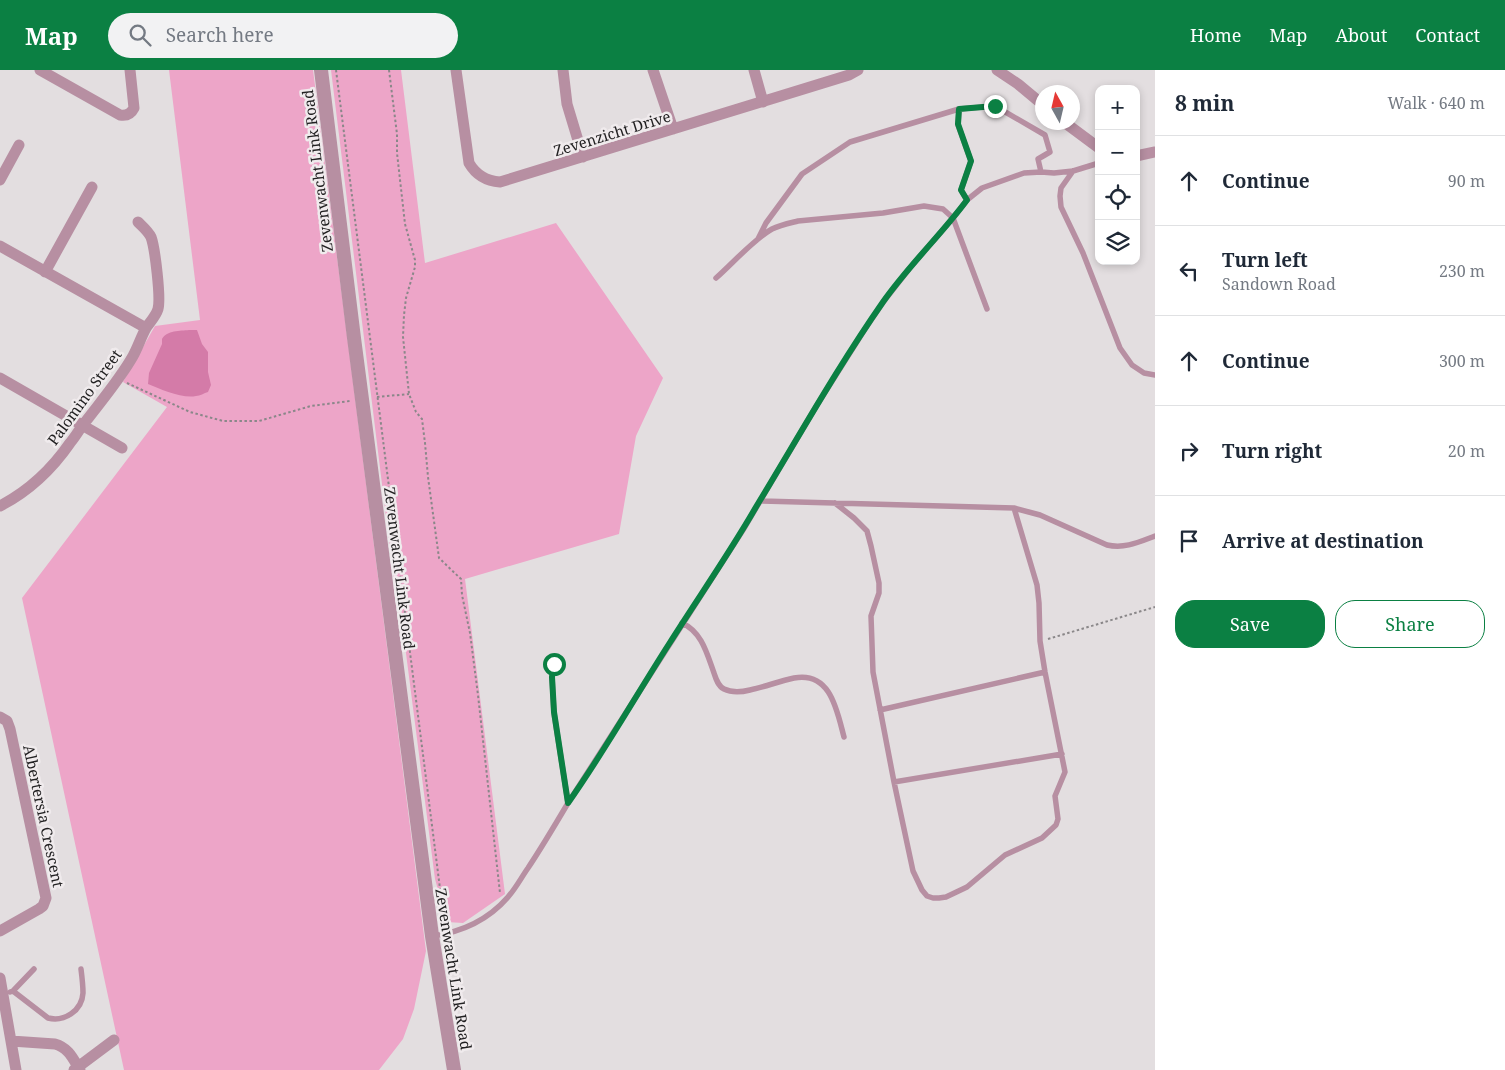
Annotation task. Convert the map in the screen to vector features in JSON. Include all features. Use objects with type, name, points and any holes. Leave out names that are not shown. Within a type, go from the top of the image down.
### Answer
[{"type":"street","points":[[43,71],[120,115],[124,115],[132,112],[134,108],[130,70]]},
{"type":"street","name":"Zevenwacht Link Road","points":[[321,70],[361,399],[432,936],[454,1070]]},
{"type":"street","name":"Zevenzicht Drive","points":[[456,70],[467,156],[472,168],[481,177],[494,182],[507,181],[849,75],[858,70]]},
{"type":"street","points":[[563,70],[567,104],[583,157]]},
{"type":"street","points":[[653,70],[673,129]]},
{"type":"street","points":[[754,70],[763,102]]},
{"type":"street","points":[[997,70],[1035,98]]},
{"type":"street","points":[[1075,130],[1095,145]]},
{"type":"street","points":[[0,180],[19,145]]},
{"type":"street","points":[[1140,155],[1155,152]]},
{"type":"street","points":[[46,272],[92,187]]},
{"type":"street","name":"Palomino Street","points":[[0,506],[20,494],[47,472],[70,444],[82,425],[118,379],[158,310],[159,295],[151,237],[147,230],[138,222]]},
{"type":"street","points":[[0,246],[146,328]]},
{"type":"street","points":[[0,378],[122,448]]},
{"type":"street","name":"Albertersia Crescent","points":[[0,717],[7,722],[10,729],[46,898],[43,906],[39,909],[0,932]]},
{"type":"street","points":[[0,978],[8,993],[11,1041],[16,1070]]},
{"type":"street","points":[[11,1041],[62,1046],[68,1051],[77,1069],[114,1040]]},
{"type":"lane","points":[[758,239],[766,223],[802,174],[850,142],[959,109],[995,106],[1046,135],[1050,152],[1038,159],[1041,172]]},
{"type":"lane","points":[[959,109],[958,124],[971,161],[961,190],[967,200]]},
{"type":"lane","points":[[432,936],[450,934],[468,927],[494,911],[509,896],[543,846],[568,803],[760,501],[817,405],[884,301],[967,200],[982,188],[1009,177],[1024,173],[1073,171],[1095,164]]},
{"type":"lane","points":[[1073,171],[1061,188],[1061,207],[1083,253],[1120,348],[1132,365],[1144,373],[1155,375]]},
{"type":"lane","points":[[716,278],[758,239],[772,229],[798,221],[883,213],[924,206],[942,209],[953,218],[987,309]]},
{"type":"lane","points":[[760,501],[1014,508],[1040,515],[1107,545],[1116,547],[1125,547],[1155,536]]},
{"type":"lane","points":[[835,503],[854,518],[867,532],[871,546],[879,583],[879,593],[871,616],[873,672],[913,871],[922,890],[927,896],[933,898],[946,897],[967,887],[1001,858],[1018,848],[1042,838],[1056,825],[1058,819],[1055,796],[1065,772],[1040,641],[1037,586],[1014,508]]},
{"type":"lane","points":[[682,623],[690,627],[701,639],[717,682],[723,688],[733,692],[796,678],[806,677],[815,679],[831,695],[844,737]]},
{"type":"lane","points":[[554,664],[552,677],[554,712],[568,803]]},
{"type":"lane","points":[[880,710],[1045,672]]},
{"type":"lane","points":[[894,782],[1062,754]]},
{"type":"lane","points":[[34,969],[8,993],[54,1020],[66,1017],[74,1012],[82,998],[81,969]]},
{"type":"path","points":[[336,70],[444,920]]},
{"type":"path","points":[[389,70],[397,134],[404,224],[415,260],[415,267],[406,298],[403,337],[409,394],[416,412],[422,419],[439,558],[461,579],[462,595],[470,633],[502,903]]},
{"type":"path","points":[[118,379],[190,412],[223,421],[259,421],[311,406],[409,394]]},
{"type":"path","points":[[1040,641],[1155,607]]},
{"type":"shaded area","points":[[169,70],[313,70],[426,951],[414,1009],[403,1039],[379,1070],[124,1070],[22,598],[167,407],[123,382],[155,326],[200,320]]},
{"type":"shaded area","points":[[331,70],[401,70],[425,263],[556,223],[663,378],[636,436],[619,534],[465,579],[505,894],[463,923],[447,922],[435,879],[403,630],[399,622]]},
{"type":"shaded area","points":[[197,330],[202,344],[208,352],[208,372],[211,385],[208,392],[191,397],[172,393],[148,384],[149,373],[164,336],[170,332]]},
{"type":"route","points":[[554,664],[552,677],[554,712],[568,803],[743,530],[817,405],[884,301],[909,268],[967,200],[961,190],[971,161],[958,124],[959,109],[995,106]]}]
